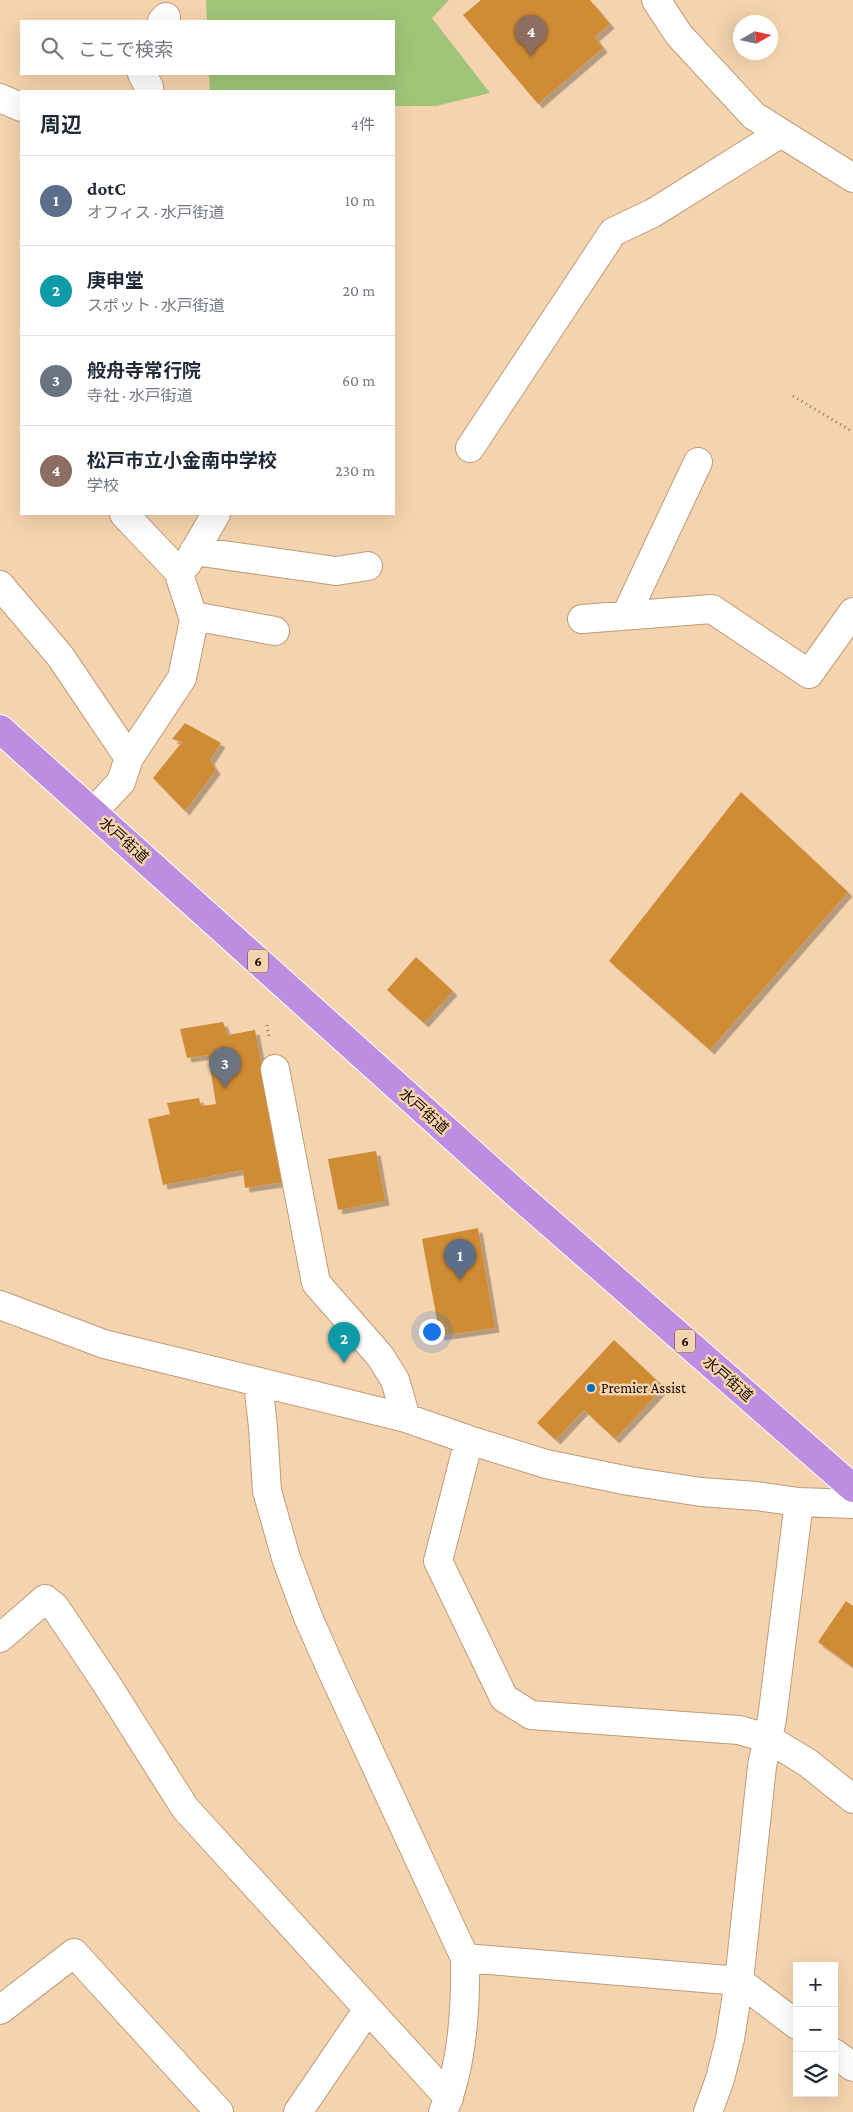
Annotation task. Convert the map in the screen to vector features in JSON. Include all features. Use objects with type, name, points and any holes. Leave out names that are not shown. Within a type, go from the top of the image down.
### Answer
[{"type":"highway","name":"水戸街道","points":[[0,729],[516,1194],[853,1488]]},
{"type":"street","points":[[656,0],[679,35],[754,116],[853,178]]},
{"type":"street","points":[[143,75],[150,90]]},
{"type":"street","points":[[0,98],[20,107]]},
{"type":"street","points":[[470,448],[613,232],[654,213],[781,133]]},
{"type":"street","points":[[626,615],[698,462]]},
{"type":"street","points":[[93,812],[121,782],[129,758],[182,678],[194,620],[178,572],[125,515]]},
{"type":"street","points":[[180,577],[215,515]]},
{"type":"street","points":[[194,550],[336,570],[368,566]]},
{"type":"street","points":[[0,585],[60,656],[129,758]]},
{"type":"street","points":[[582,619],[712,609],[809,674],[853,612]]},
{"type":"street","points":[[193,616],[275,631]]},
{"type":"street","points":[[275,1069],[316,1282],[380,1356],[395,1380],[406,1418]]},
{"type":"street","points":[[0,1305],[104,1344],[406,1418],[546,1464],[629,1481],[702,1492],[799,1502],[853,1504]]},
{"type":"street","points":[[258,1383],[264,1427],[267,1491],[286,1558],[308,1617],[327,1660],[465,1958],[466,1991],[457,2058],[446,2105]]},
{"type":"street","points":[[469,1440],[438,1561],[504,1698],[532,1715],[739,1730],[767,1738],[808,1763],[853,1799]]},
{"type":"street","points":[[708,2112],[720,2079],[730,2039],[739,1981],[762,1766],[772,1719],[799,1502]]},
{"type":"street","points":[[0,1638],[45,1598],[55,1607],[106,1683],[184,1808],[368,2009],[446,2105]]},
{"type":"street","points":[[0,2010],[74,1953],[219,2112]]},
{"type":"street","points":[[465,1958],[739,1981],[793,2022]]},
{"type":"street","points":[[298,2112],[368,2009]]},
{"type":"street","points":[[838,2056],[853,2067]]},
{"type":"path","points":[[793,396],[853,432]]},
{"type":"green space","points":[[206,0],[449,0],[432,18],[490,93],[436,106],[395,106],[395,90],[210,90],[209,75],[395,75],[395,20],[207,20]]},
{"type":"building","points":[[481,0],[590,0],[610,24],[595,37],[603,48],[538,104],[463,15]]},
{"type":"building","points":[[185,723],[221,743],[210,760],[216,770],[185,811],[153,778],[182,742],[172,739]]},
{"type":"building","points":[[741,792],[848,892],[710,1050],[609,961]]},
{"type":"building","points":[[416,957],[453,991],[424,1023],[387,990]]},
{"type":"building","points":[[223,1022],[228,1035],[255,1030],[284,1182],[245,1188],[243,1170],[163,1185],[148,1119],[170,1114],[167,1103],[199,1098],[201,1106],[216,1104],[208,1055],[187,1058],[180,1029]]},
{"type":"building","points":[[376,1151],[385,1201],[338,1210],[328,1159]]},
{"type":"building","points":[[478,1228],[495,1328],[440,1336],[422,1239]]},
{"type":"building","points":[[614,1340],[664,1387],[615,1439],[584,1410],[556,1440],[537,1423]]},
{"type":"building","points":[[846,1601],[853,1606],[853,1667],[818,1642]]},
{"type":"place","name":"松戸市立小金南中学校","points":[[531,56]]},
{"type":"place","name":"般舟寺常行院","points":[[225,1088]]},
{"type":"place","name":"dotC","points":[[460,1280]]},
{"type":"place","name":"庚申堂","points":[[344,1363]]},
{"type":"place","name":"Premier Assist","points":[[591,1388]]}]
